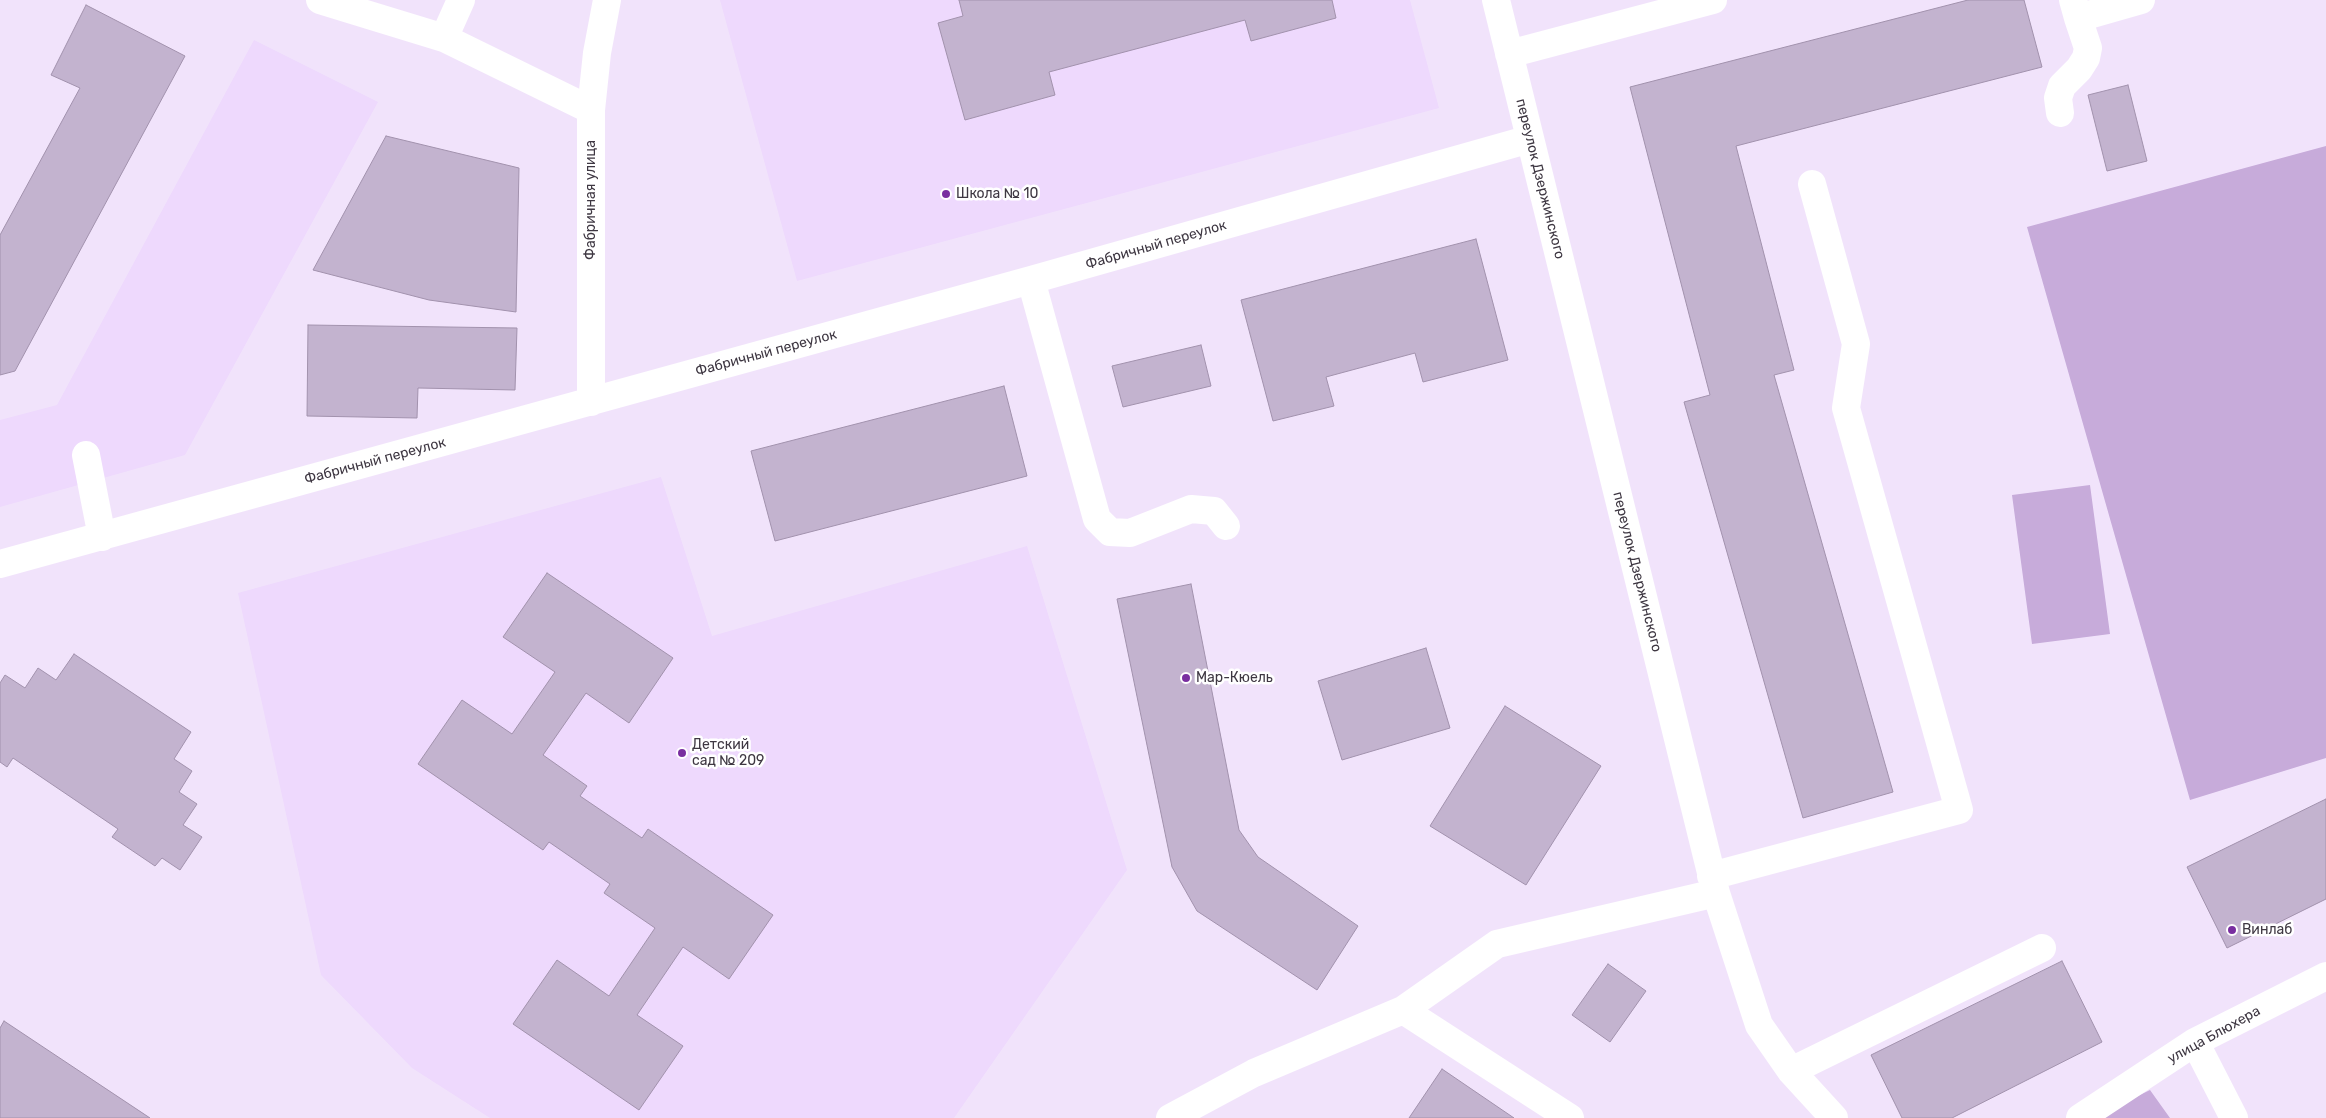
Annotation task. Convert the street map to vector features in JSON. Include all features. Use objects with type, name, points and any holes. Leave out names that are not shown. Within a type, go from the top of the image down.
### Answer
[{"type":"street","points":[[320,0],[444,38],[591,110]]},
{"type":"street","points":[[444,38],[461,0]]},
{"type":"street","name":"Фабричная улица","points":[[590,402],[591,110],[607,0]]},
{"type":"street","name":"переулок Дзержинского","points":[[1496,0],[1714,884],[1759,1025],[1791,1071],[1834,1118]]},
{"type":"street","points":[[1509,54],[1713,0]]},
{"type":"street","points":[[2060,113],[2058,98],[2062,86],[2079,69],[2086,58],[2088,48],[2076,9],[2140,0]]},
{"type":"street","name":"Фабричный переулок","points":[[0,564],[1032,280],[1530,139]]},
{"type":"street","points":[[1170,1118],[1254,1073],[1403,1010],[1497,944],[1714,884],[1959,810],[1846,408],[1856,344],[1812,184]]},
{"type":"street","points":[[1032,280],[1097,519],[1110,532],[1130,533],[1191,509],[1214,511],[1226,526]]},
{"type":"street","points":[[86,455],[102,537]]},
{"type":"street","points":[[1791,1071],[2042,948]]},
{"type":"street","name":"улица Блюхера","points":[[2080,1118],[2195,1042],[2326,976]]},
{"type":"street","points":[[1403,1010],[1570,1118]]},
{"type":"street","points":[[2195,1042],[2234,1118]]},
{"type":"shaded area","name":"Школа № 10","points":[[720,0],[1410,0],[1439,108],[797,281]]},
{"type":"shaded area","points":[[254,40],[378,102],[185,455],[0,507],[0,420],[57,405]]},
{"type":"shaded area","points":[[2326,146],[2326,758],[2190,800],[2027,227]]},
{"type":"shaded area","name":"Детский сад № 209","points":[[661,477],[712,636],[1027,546],[1127,870],[954,1118],[490,1118],[412,1068],[321,975],[238,593]]},
{"type":"shaded area","points":[[2090,485],[2110,634],[2032,644],[2012,495]]},
{"type":"shaded area","points":[[2150,1090],[2170,1118],[2093,1118]]},
{"type":"building","points":[[959,0],[1332,0],[1336,18],[1251,41],[1245,20],[1049,72],[1055,95],[965,120],[938,23],[963,16]]},
{"type":"building","points":[[1968,0],[2024,0],[2042,67],[1736,146],[1794,370],[1774,375],[1893,792],[1803,818],[1684,402],[1710,395],[1630,87]]},
{"type":"building","points":[[86,5],[185,56],[15,371],[0,375],[0,235],[80,88],[51,75]]},
{"type":"building","points":[[2128,85],[2147,161],[2107,171],[2088,95]]},
{"type":"building","points":[[386,136],[519,168],[516,312],[429,300],[313,270]]},
{"type":"building","points":[[1476,239],[1508,360],[1423,382],[1415,353],[1326,377],[1334,406],[1273,421],[1241,300]]},
{"type":"building","points":[[308,325],[517,328],[515,390],[418,388],[417,418],[307,416]]},
{"type":"building","points":[[1201,345],[1211,386],[1123,407],[1112,366]]},
{"type":"building","points":[[1004,386],[1027,476],[775,541],[751,451]]},
{"type":"building","points":[[547,573],[673,658],[629,723],[586,693],[543,755],[587,786],[580,796],[642,838],[648,829],[773,915],[729,979],[683,947],[637,1015],[683,1046],[639,1110],[513,1024],[557,960],[609,996],[655,928],[604,893],[610,884],[549,842],[543,850],[418,764],[462,700],[512,734],[555,672],[503,637]]},
{"type":"building","points":[[1191,584],[1239,830],[1258,857],[1358,926],[1317,990],[1197,911],[1172,867],[1117,599]]},
{"type":"building","points":[[1426,648],[1450,728],[1342,760],[1318,681]]},
{"type":"building","points":[[74,654],[191,732],[174,759],[192,771],[179,792],[197,804],[183,825],[202,837],[180,870],[162,858],[155,866],[112,837],[118,829],[13,758],[7,767],[0,762],[0,683],[5,675],[25,688],[38,668],[56,680]]},
{"type":"building","points":[[1505,706],[1601,766],[1526,885],[1430,826]]},
{"type":"building","points":[[2326,799],[2326,899],[2227,948],[2187,867]]},
{"type":"building","points":[[2062,961],[2102,1042],[1952,1118],[1902,1118],[1871,1055]]},
{"type":"building","points":[[1608,964],[1646,991],[1610,1042],[1572,1015]]},
{"type":"building","points":[[4,1021],[150,1118],[0,1118],[0,1028]]},
{"type":"building","points":[[1442,1069],[1514,1118],[1409,1118]]},
{"type":"place","name":"Школа № 10","points":[[946,194]]},
{"type":"place","name":"Мар-Кюель","points":[[1186,678]]},
{"type":"place","name":"Детский сад № 209","points":[[682,753]]},
{"type":"place","name":"Винлаб","points":[[2232,930]]}]
